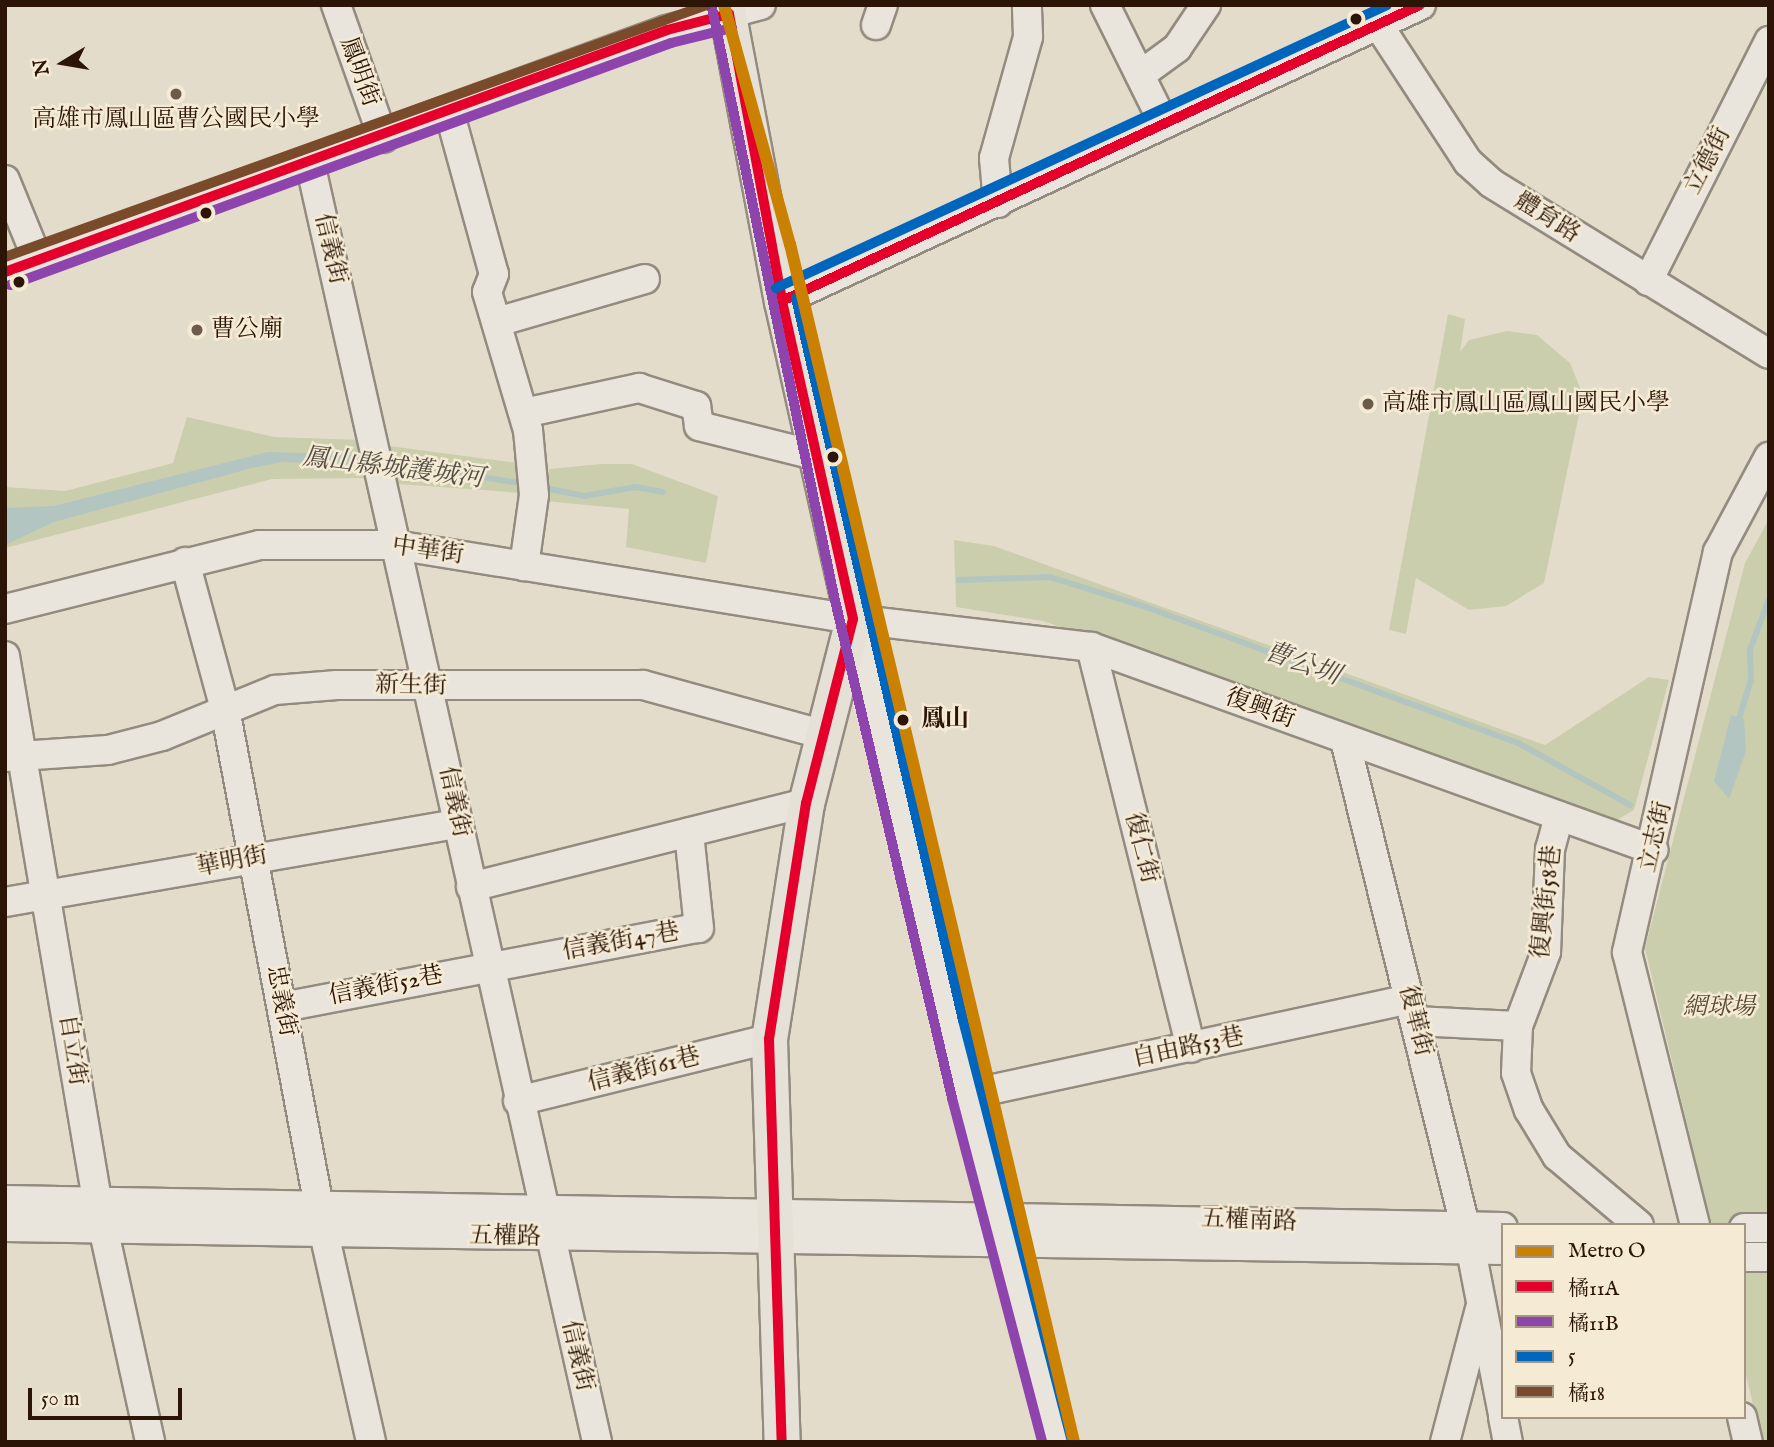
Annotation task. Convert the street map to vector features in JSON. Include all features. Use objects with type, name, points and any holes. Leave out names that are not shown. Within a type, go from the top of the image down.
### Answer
[{"type":"main road","points":[[739,8],[782,301],[853,619],[821,734],[806,803],[769,1039],[778,1225],[782,1442]]},
{"type":"street","name":"鳳明街","points":[[335,5],[383,138]]},
{"type":"street","points":[[998,203],[994,158],[1028,37],[1027,5]]},
{"type":"street","points":[[1105,5],[1164,124]]},
{"type":"street","points":[[1140,75],[1177,48],[1206,5]]},
{"type":"street","points":[[782,301],[1421,5]]},
{"type":"street","points":[[5,272],[383,138],[667,30],[739,8]]},
{"type":"street","name":"體育路","points":[[1379,26],[1468,162],[1648,281],[1769,354]]},
{"type":"street","name":"立德街","points":[[1648,281],[1769,41]]},
{"type":"street","points":[[449,111],[494,274],[487,292],[524,413],[534,485],[524,566]]},
{"type":"street","name":"信義街","points":[[310,163],[395,545],[430,688],[518,1101],[597,1442]]},
{"type":"street","points":[[5,180],[38,261]]},
{"type":"street","points":[[497,322],[645,279]]},
{"type":"street","points":[[524,413],[639,388],[696,406],[699,426],[818,456]]},
{"type":"street","name":"立志街","points":[[1695,1223],[1627,952],[1654,850],[1718,552],[1769,457]]},
{"type":"street","name":"中華街","points":[[5,609],[260,545],[395,545],[853,619]]},
{"type":"street","name":"忠義街","points":[[185,562],[225,709],[318,1203],[371,1442]]},
{"type":"street","points":[[853,619],[966,1095],[1057,1442]]},
{"type":"street","name":"復興街","points":[[853,619],[1091,648],[1654,850]]},
{"type":"street","name":"復仁街","points":[[1091,648],[1191,1048]]},
{"type":"street","name":"自立街","points":[[5,656],[15,758],[46,895],[97,1200],[150,1442]]},
{"type":"street","name":"新生街","points":[[15,758],[108,750],[275,690],[643,685],[821,734]]},
{"type":"street","name":"復華街","points":[[1345,740],[1468,1238],[1501,1406]]},
{"type":"street","points":[[471,887],[806,803]]},
{"type":"street","name":"復興街58巷","points":[[1559,816],[1550,849],[1546,952],[1518,1026],[1516,1073],[1529,1110],[1558,1156],[1637,1223]]},
{"type":"street","name":"華明街","points":[[5,902],[252,857],[458,824]]},
{"type":"street","name":"信義街47巷","points":[[489,966],[699,928],[689,833]]},
{"type":"street","name":"信義街52巷","points":[[283,1007],[489,966]]},
{"type":"street","name":"自由路53巷","points":[[966,1095],[1191,1048],[1413,1010],[1518,1026]]},
{"type":"street","name":"信義街61巷","points":[[518,1101],[769,1039]]},
{"type":"street","name":"五權路","points":[[5,1200],[542,1207],[1005,1244]]},
{"type":"street","name":"五權路","points":[[5,1227],[550,1238],[996,1214]]},
{"type":"street","name":"五權南路","points":[[996,1214],[1468,1238],[1501,1249]]},
{"type":"street","name":"五權南路","points":[[1005,1244],[1468,1238],[1501,1228]]},
{"type":"street","points":[[1746,1228],[1769,1228]]},
{"type":"street","points":[[1746,1257],[1769,1257]]},
{"type":"street","name":"復華街","points":[[1445,1442],[1481,1303]]},
{"type":"street","name":"復華街","points":[[1504,1419],[1508,1442]]},
{"type":"street","points":[[1742,1419],[1748,1442]]},
{"type":"green space","points":[[1448,314],[1465,319],[1460,352],[1469,340],[1507,331],[1537,335],[1570,363],[1583,395],[1544,583],[1506,606],[1469,610],[1416,578],[1406,634],[1389,630]]},
{"type":"green space","points":[[187,417],[274,437],[361,440],[369,478],[272,479],[5,548],[5,487],[65,491],[173,463]]},
{"type":"green space","points":[[389,446],[526,464],[523,493],[397,484]]},
{"type":"green space","points":[[632,464],[718,496],[706,563],[626,547],[629,509],[545,501],[549,469]]},
{"type":"green space","name":"網球場","points":[[1769,519],[1769,1442],[1762,1442],[1746,1375],[1746,1223],[1711,1223],[1645,948],[1745,563]]},
{"type":"green space","points":[[954,540],[994,546],[1545,745],[1649,677],[1669,680],[1634,810],[1617,820],[1043,621],[956,607]]},
{"type":"shaded area","points":[[268,452],[364,455],[366,465],[283,462],[252,468],[54,522],[5,545],[5,508],[54,506]]},
{"type":"shaded area","points":[[1731,715],[1744,719],[1746,751],[1729,799],[1714,781]]},
{"type":"waterway","name":"鳳山縣城護城河","points":[[385,462],[526,484]]},
{"type":"waterway","name":"鳳山縣城護城河","points":[[540,487],[584,496],[635,487],[663,492]]},
{"type":"waterway","name":"曹公圳","points":[[959,580],[1050,577],[1146,607],[1520,744],[1630,805]]},
{"type":"waterway","name":"曹公圳","points":[[1737,725],[1751,680],[1750,650],[1769,599]]},
{"type":"metro line","name":"O","points":[[724,5],[790,244],[1074,1442]]},
{"type":"transit line","name":"橘18","points":[[5,257],[707,5]]},
{"type":"transit line","name":"5","points":[[776,288],[1387,5]]},
{"type":"transit line","name":"橘11A","points":[[782,301],[1420,5]]},
{"type":"transit line","name":"橘11B","points":[[712,8],[834,596],[952,1098],[1042,1442]]},
{"type":"transit line","name":"橘11A","points":[[729,14],[782,301],[853,619],[806,803],[769,1039],[782,1442]]},
{"type":"transit line","name":"橘11A","points":[[5,272],[667,30],[729,14]]},
{"type":"transit line","name":"橘11B","points":[[10,285],[671,43],[732,28]]},
{"type":"transit line","name":"5","points":[[796,298],[963,1020],[1071,1439]]},
{"type":"place","name":"高雄市鳳山區曹公國民小學","points":[[176,94]]},
{"type":"place","name":"曹公廟","points":[[197,330]]},
{"type":"place","name":"高雄市鳳山區鳳山國民小學","points":[[1368,404]]},
{"type":"place","name":"鳳山","points":[[903,720]]}]
